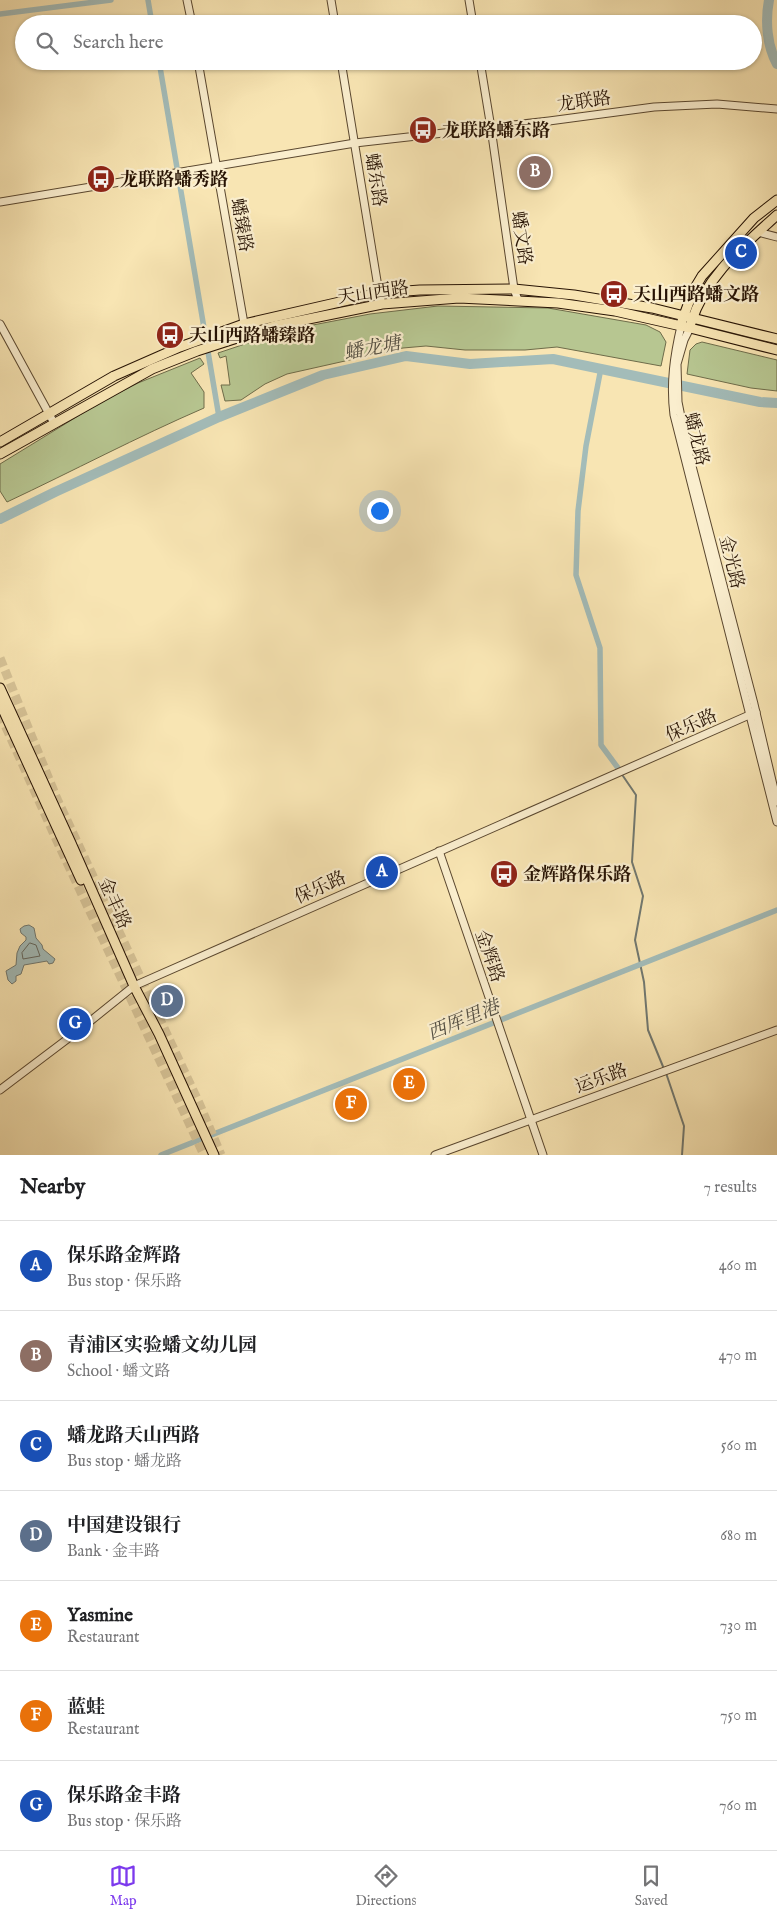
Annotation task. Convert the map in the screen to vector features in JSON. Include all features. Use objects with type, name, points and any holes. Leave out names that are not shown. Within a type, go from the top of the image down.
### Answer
[{"type":"main road","name":"蟠龙路","points":[[685,327],[693,291],[702,276],[754,218],[777,200]]},
{"type":"main road","name":"蟠龙路","points":[[688,316],[717,273],[738,250],[777,215]]},
{"type":"main road","name":"天山西路","points":[[0,442],[114,376],[195,342],[244,324],[379,293],[420,290],[514,289],[574,295],[652,308],[777,339]]},
{"type":"main road","name":"天山西路","points":[[0,454],[152,369],[197,351],[274,326],[382,304],[459,298],[558,303],[615,311],[777,350]]},
{"type":"main road","name":"金丰路","points":[[0,688],[71,843],[132,988],[159,1034],[209,1151]]},
{"type":"main road","points":[[0,703],[132,988]]},
{"type":"street","points":[[187,0],[190,15]]},
{"type":"street","points":[[331,0],[334,15]]},
{"type":"street","points":[[469,0],[472,15]]},
{"type":"street","name":"蟠臻路","points":[[200,70],[246,335]]},
{"type":"street","name":"蟠东路","points":[[343,70],[382,304]]},
{"type":"street","name":"蟠文路","points":[[481,70],[514,289],[518,300]]},
{"type":"street","name":"龙联路","points":[[0,202],[355,143],[491,128],[654,106],[717,104],[777,109]]},
{"type":"street","points":[[758,232],[777,237]]},
{"type":"street","points":[[0,324],[54,423]]},
{"type":"street","name":"蟠龙路","points":[[685,327],[675,364],[674,415],[753,714]]},
{"type":"street","points":[[753,714],[777,802]]},
{"type":"street","points":[[753,714],[777,822]]},
{"type":"street","name":"保乐路","points":[[0,1090],[132,988],[753,714]]},
{"type":"street","name":"金辉路","points":[[439,852],[543,1155]]},
{"type":"street","name":"运乐路","points":[[436,1155],[777,1030]]},
{"type":"green space","points":[[438,306],[548,308],[646,325],[660,332],[666,342],[661,366],[557,347],[525,350],[465,350],[426,346],[403,348],[287,374],[265,384],[241,400],[225,401],[221,385],[230,385],[226,356],[220,358],[218,353],[287,330],[370,314]]},
{"type":"green space","points":[[702,342],[777,360],[777,391],[751,388],[687,374],[690,350],[696,344]]},
{"type":"green space","points":[[200,358],[204,364],[191,373],[204,392],[204,408],[7,502],[0,491],[0,464],[104,400],[138,383]]},
{"type":"water","points":[[29,925],[34,928],[36,938],[43,949],[55,959],[53,963],[49,964],[47,961],[24,965],[21,974],[16,976],[16,981],[12,984],[8,980],[6,971],[16,965],[17,953],[20,946],[26,940],[20,929]]},
{"type":"waterway","points":[[0,14],[111,0]]},
{"type":"waterway","points":[[148,0],[150,15]]},
{"type":"waterway","name":"蟠龙塘","points":[[769,0],[767,16],[768,33],[771,49],[777,64]]},
{"type":"waterway","points":[[161,70],[219,417]]},
{"type":"waterway","name":"蟠龙塘","points":[[0,519],[219,417],[323,375],[406,356],[470,364],[553,359],[760,402],[777,403]]},
{"type":"waterway","points":[[601,368],[586,446],[578,511],[576,575],[600,648],[601,745],[618,768]]},
{"type":"waterway","points":[[623,776],[636,795],[632,862],[643,896],[635,940],[644,982],[648,1030],[664,1069]]},
{"type":"waterway","name":"西厍里港","points":[[161,1155],[777,910]]},
{"type":"waterway","points":[[666,1073],[684,1126],[682,1155]]},
{"type":"tunnel","points":[[0,658],[57,799],[199,1103],[221,1155]]},
{"type":"tunnel","points":[[0,714],[57,841],[204,1155]]},
{"type":"place","name":"龙联路蟠东路","points":[[423,130]]},
{"type":"place","name":"青浦区实验蟠文幼儿园","points":[[535,172]]},
{"type":"place","name":"龙联路蟠秀路","points":[[101,179]]},
{"type":"place","name":"蟠龙路天山西路","points":[[741,253]]},
{"type":"place","name":"天山西路蟠文路","points":[[614,294]]},
{"type":"place","name":"天山西路蟠臻路","points":[[170,335]]},
{"type":"place","name":"保乐路金辉路","points":[[382,872]]},
{"type":"place","name":"金辉路保乐路","points":[[504,874]]},
{"type":"place","name":"中国建设银行","points":[[167,1001]]},
{"type":"place","name":"保乐路金丰路","points":[[75,1024]]},
{"type":"place","name":"Yasmine","points":[[409,1084]]},
{"type":"place","name":"蓝蛙","points":[[351,1104]]}]
